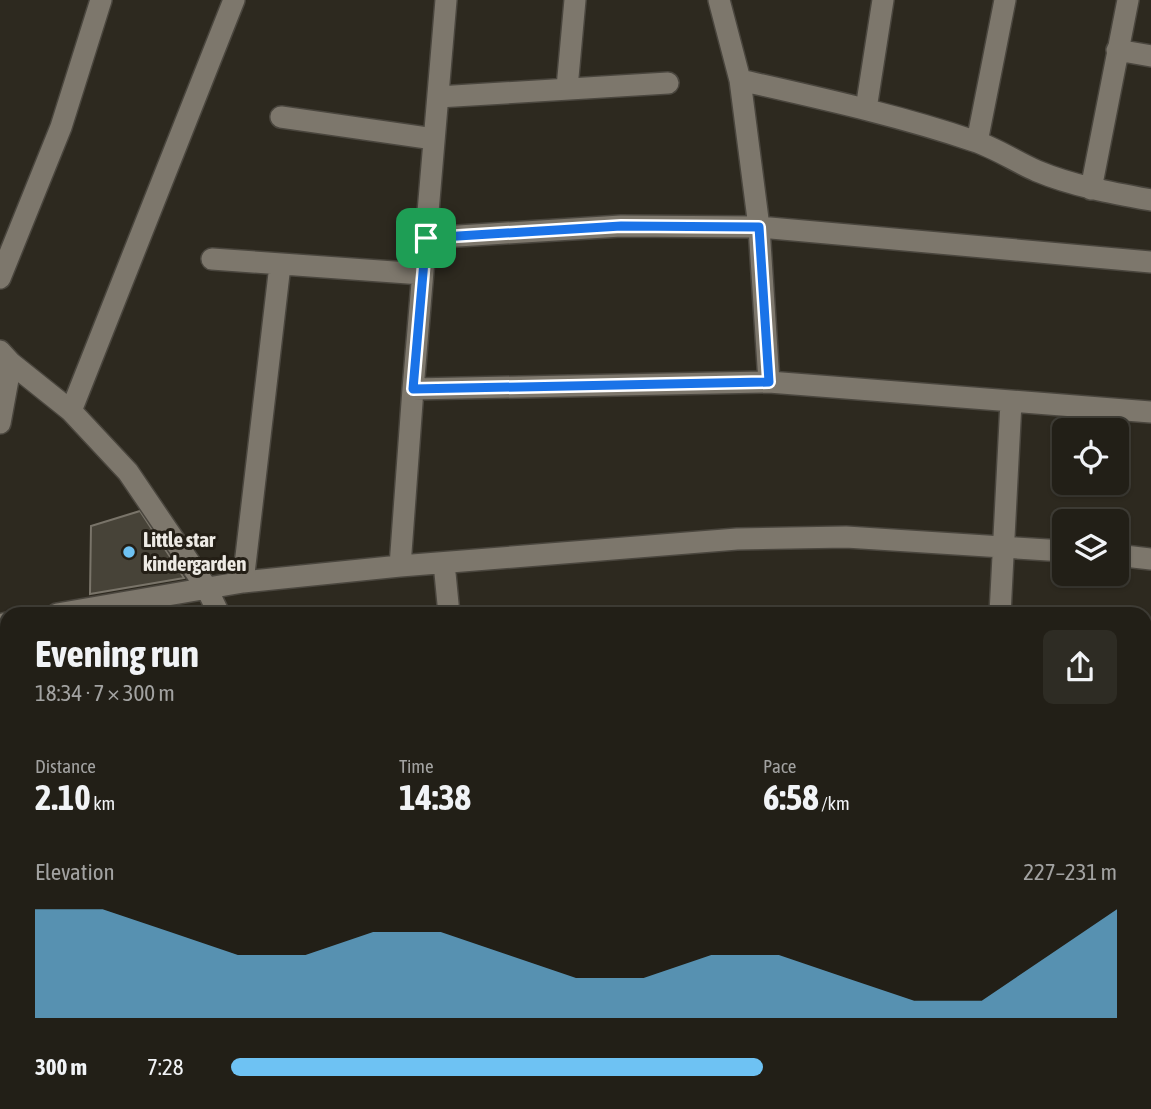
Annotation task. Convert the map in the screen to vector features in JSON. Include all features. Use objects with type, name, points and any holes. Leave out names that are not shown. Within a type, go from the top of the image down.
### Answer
[{"type":"street","points":[[0,278],[61,127],[101,0]]},
{"type":"street","points":[[71,411],[234,0]]},
{"type":"street","points":[[400,566],[446,0]]},
{"type":"street","points":[[568,88],[575,0]]},
{"type":"street","points":[[719,0],[740,80],[759,227],[769,382]]},
{"type":"street","points":[[866,109],[883,0]]},
{"type":"street","points":[[977,142],[1005,0]]},
{"type":"street","points":[[1091,189],[1128,0]]},
{"type":"street","points":[[1117,50],[1151,56]]},
{"type":"street","points":[[740,80],[866,109],[977,142],[1038,171],[1091,189],[1151,200]]},
{"type":"street","points":[[438,97],[668,83]]},
{"type":"street","points":[[281,117],[435,139]]},
{"type":"street","points":[[426,238],[621,226],[759,227],[1151,262]]},
{"type":"street","points":[[212,259],[422,274]]},
{"type":"street","points":[[243,582],[280,265]]},
{"type":"street","points":[[5,357],[71,411],[128,472],[206,587],[216,607]]},
{"type":"street","points":[[0,423],[5,357]]},
{"type":"street","points":[[413,389],[769,382],[1151,412]]},
{"type":"street","points":[[999,607],[1011,401]]},
{"type":"street","points":[[96,607],[243,582],[400,566],[737,539],[846,537],[1052,550]]},
{"type":"street","points":[[1129,556],[1151,559]]},
{"type":"street","points":[[444,563],[448,607]]},
{"type":"building","name":"Little star kindergarden","points":[[140,511],[184,578],[90,594],[91,526]]},
{"type":"place","name":"Little star kindergarden","points":[[129,552]]},
{"type":"route","points":[[621,226],[759,227],[769,382],[413,389],[426,238],[621,226]]}]
